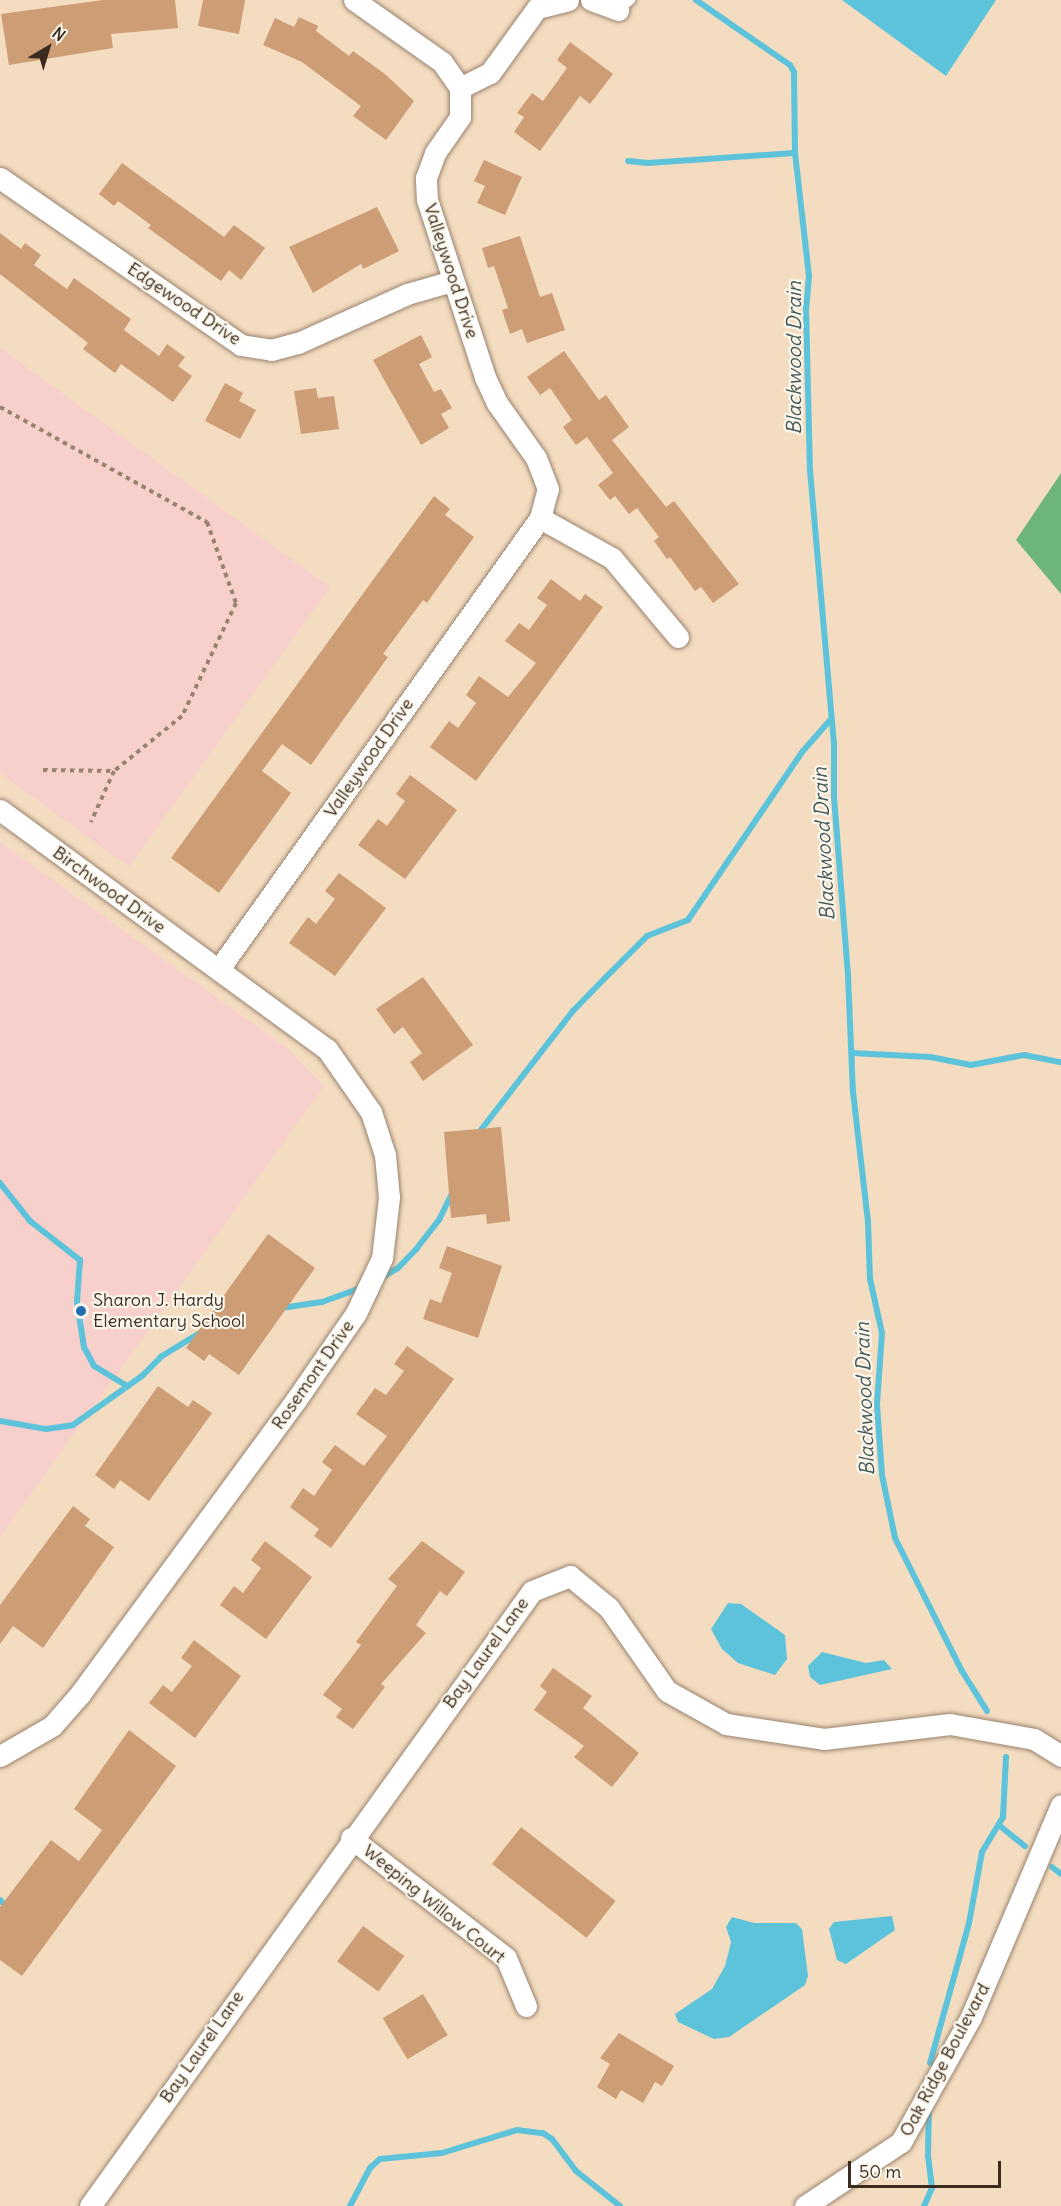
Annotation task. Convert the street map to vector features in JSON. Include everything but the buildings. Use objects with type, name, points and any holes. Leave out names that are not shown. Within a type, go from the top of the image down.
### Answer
[{"type":"street","points":[[354,0],[442,62],[460,88],[490,73],[537,8],[568,0]]},
{"type":"street","points":[[591,0],[624,5]]},
{"type":"street","name":"Valleywood Drive","points":[[219,969],[540,518],[548,489],[536,458],[489,386],[452,281],[427,200],[426,178],[435,153],[460,117],[460,88]]},
{"type":"street","name":"Edgewood Drive","points":[[0,178],[241,345],[271,350],[298,344],[407,294],[452,281]]},
{"type":"street","points":[[540,518],[612,558],[678,637]]},
{"type":"street","name":"Birchwood Drive","points":[[0,810],[219,969]]},
{"type":"street","name":"Rosemont Drive","points":[[0,1756],[52,1726],[81,1693],[296,1400],[356,1313],[382,1258],[388,1197],[385,1155],[371,1112],[327,1049],[219,969]]},
{"type":"street","name":"Bay Laurel Lane","points":[[90,2206],[351,1839],[532,1591],[570,1576],[609,1608],[667,1691],[726,1724],[824,1739],[950,1724],[1034,1739],[1061,1756]]},
{"type":"street","name":"Oak Ridge Boulevard","points":[[805,2206],[901,2142],[972,2017],[1061,1805]]},
{"type":"street","name":"Weeping Willow Court","points":[[351,1839],[506,1958],[526,2006]]},
{"type":"path","points":[[0,407],[207,522],[236,603],[182,716],[114,771],[91,822]]},
{"type":"path","points":[[43,770],[114,771]]},
{"type":"shaded area","points":[[0,348],[330,587],[129,867],[0,773]]},
{"type":"shaded area","name":"Sharon J. Hardy Elementary School","points":[[0,842],[288,1049],[324,1086],[0,1537]]},
{"type":"green space","points":[[1061,473],[1061,594],[1016,540]]},
{"type":"water","points":[[842,0],[996,0],[946,76]]},
{"type":"water","points":[[728,1603],[741,1604],[785,1635],[787,1659],[775,1675],[738,1663],[722,1649],[711,1629]]},
{"type":"water","points":[[822,1652],[866,1663],[884,1660],[892,1669],[820,1685],[810,1677],[808,1666]]},
{"type":"water","points":[[892,1916],[895,1930],[846,1964],[837,1960],[829,1929],[834,1922]]},
{"type":"water","points":[[732,1917],[754,1923],[796,1923],[802,1929],[808,1976],[805,1985],[729,2037],[714,2039],[678,2022],[675,2014],[712,1989],[725,1966],[731,1942],[726,1927]]},
{"type":"waterway","name":"Blackwood Drain","points":[[696,0],[790,65],[794,72],[795,153],[809,276],[806,308],[810,470],[834,742],[834,797],[848,975],[853,1092],[868,1222],[870,1279],[882,1333],[877,1405],[882,1475],[895,1538],[962,1671],[987,1711]]},
{"type":"waterway","points":[[628,161],[648,163],[795,153]]},
{"type":"waterway","points":[[477,1135],[573,1011],[605,978],[647,936],[688,920],[803,751],[831,719]]},
{"type":"waterway","points":[[852,1053],[930,1057],[971,1065],[1024,1055],[1061,1062]]},
{"type":"waterway","points":[[0,1183],[30,1221],[80,1260],[77,1302],[84,1347],[94,1366],[127,1386]]},
{"type":"waterway","points":[[378,1280],[398,1268],[417,1248],[439,1220],[452,1193]]},
{"type":"waterway","points":[[281,1308],[322,1302],[361,1288]]},
{"type":"waterway","points":[[0,1421],[46,1429],[73,1425],[142,1376],[162,1356],[203,1331]]},
{"type":"waterway","points":[[930,2063],[969,1923],[982,1852],[1003,1817],[1006,1757]]},
{"type":"waterway","name":"Blackwood Drain","points":[[1000,1826],[1025,1846]]},
{"type":"waterway","name":"Blackwood Drain","points":[[1052,1867],[1061,1874]]},
{"type":"waterway","points":[[0,1900],[9,1909]]},
{"type":"waterway","points":[[924,2206],[932,2188],[928,2157],[929,2107]]},
{"type":"waterway","points":[[350,2206],[370,2168],[380,2159],[442,2153],[517,2130],[543,2133],[552,2139],[576,2171],[620,2206]]},
{"type":"place","name":"Sharon J. Hardy Elementary School","points":[[81,1311]]}]
